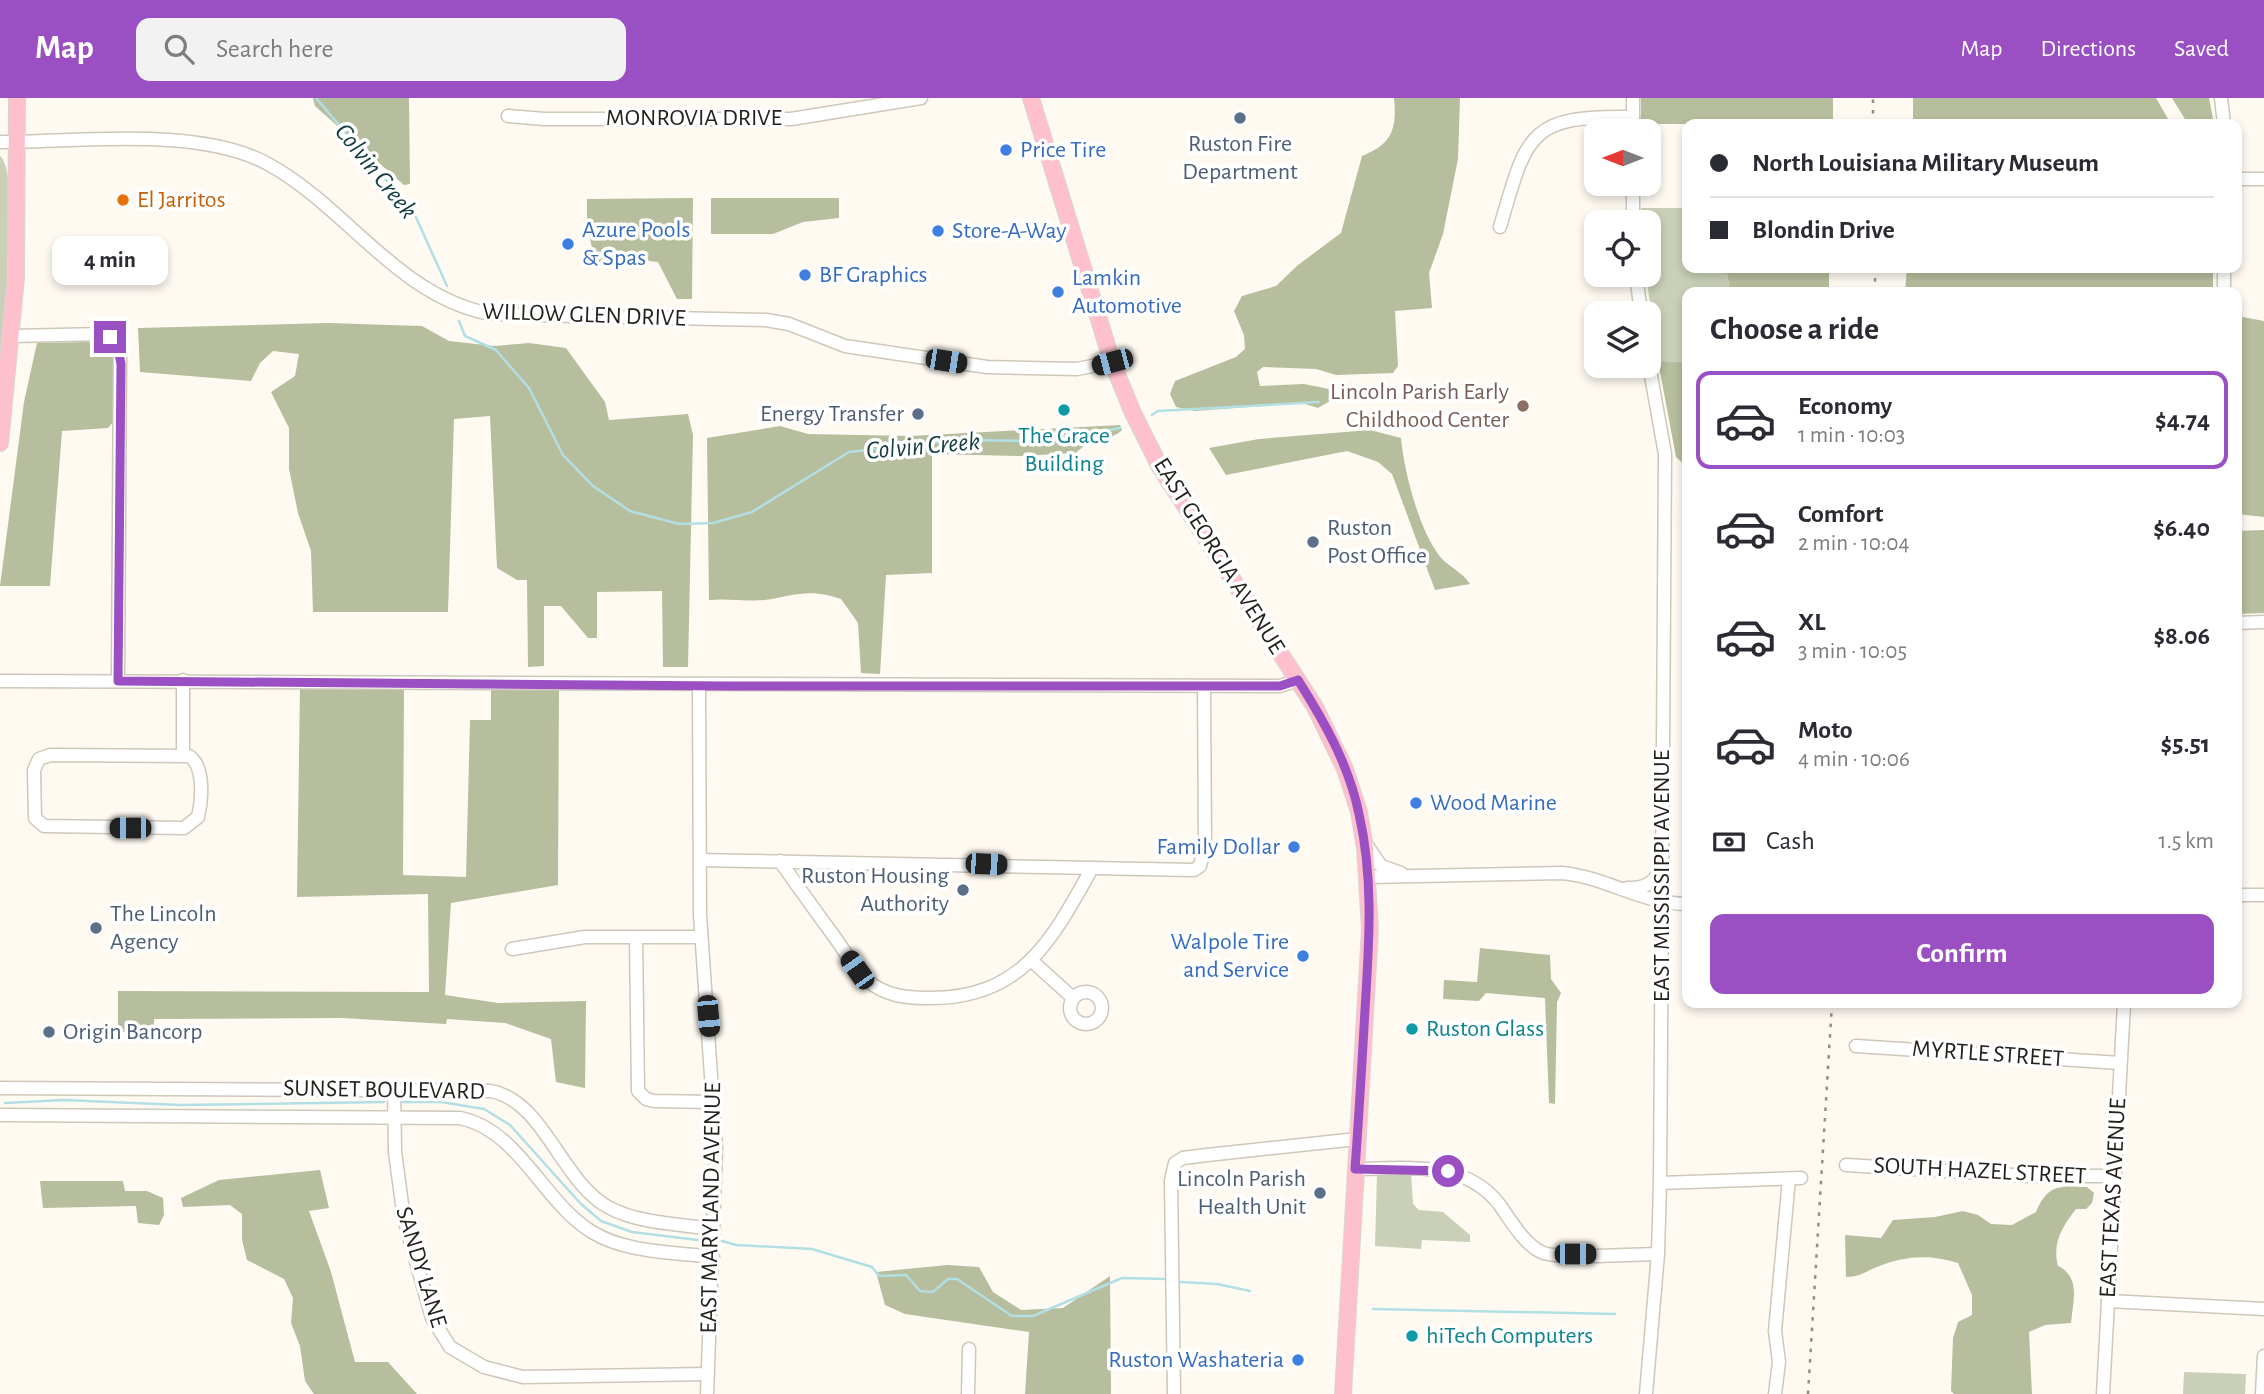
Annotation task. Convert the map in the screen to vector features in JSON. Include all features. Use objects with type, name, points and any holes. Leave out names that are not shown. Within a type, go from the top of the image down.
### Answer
[{"type":"main road","points":[[0,443],[12,336],[17,98]]},
{"type":"main road","name":"EAST GEORGIA AVENUE","points":[[1031,98],[1112,362],[1160,467],[1328,730],[1346,769],[1363,834],[1369,877],[1370,929],[1343,1394]]},
{"type":"street","name":"MONROVIA DRIVE","points":[[508,116],[544,119],[792,118],[921,98]]},
{"type":"street","points":[[1500,227],[1520,158],[1538,135],[1556,124],[1579,118],[1633,117],[1633,98]]},
{"type":"street","points":[[2221,98],[2223,119]]},
{"type":"street","name":"WILLOW GLEN DRIVE","points":[[0,142],[170,141],[230,147],[280,172],[431,293],[471,311],[513,316],[776,321],[845,346],[1002,368],[1077,369],[1112,362]]},
{"type":"street","points":[[2242,179],[2264,179]]},
{"type":"street","points":[[12,336],[103,334],[110,337],[120,352],[118,681]]},
{"type":"street","name":"EAST MISSISSIPPI AVENUE","points":[[1646,1394],[1658,1254],[1660,1183],[1665,454],[1651,378]]},
{"type":"street","points":[[2242,623],[2264,622]]},
{"type":"street","points":[[183,680],[183,755]]},
{"type":"street","points":[[0,681],[183,680],[699,686],[1280,686],[1298,680]]},
{"type":"street","name":"EAST MARYLAND AVENUE","points":[[699,686],[701,937],[714,1102],[714,1229],[707,1394]]},
{"type":"street","points":[[700,860],[1184,872],[1200,866],[1205,846],[1204,686]]},
{"type":"street","points":[[183,755],[195,760],[199,772],[199,813],[187,827],[51,828],[36,820],[34,768],[42,757],[183,755]]},
{"type":"street","points":[[1363,834],[1371,854],[1385,869],[1426,876]]},
{"type":"street","points":[[1621,888],[1643,887],[1651,882],[1658,874],[1662,859]]},
{"type":"street","points":[[780,861],[857,970],[884,992],[920,998],[970,994],[1003,982],[1032,961],[1059,928],[1091,868]]},
{"type":"street","points":[[1369,877],[1562,873],[1594,877],[1662,904],[1682,904]]},
{"type":"street","points":[[2242,895],[2264,895]]},
{"type":"street","points":[[512,949],[585,937],[701,937]]},
{"type":"street","points":[[636,937],[638,1091],[654,1101],[714,1102]]},
{"type":"street","points":[[1032,961],[1073,998]]},
{"type":"street","name":"EAST TEXAS AVENUE","points":[[2103,1394],[2124,1008]]},
{"type":"street","name":"MYRTLE STREET","points":[[1856,1046],[2120,1063]]},
{"type":"street","name":"SUNSET BOULEVARD","points":[[0,1088],[477,1089],[508,1096],[526,1110],[579,1182],[606,1206],[639,1218],[714,1229]]},
{"type":"street","name":"SANDY LANE","points":[[394,1088],[398,1180],[408,1236],[432,1318],[441,1335],[456,1353],[484,1367],[523,1377],[708,1374]]},
{"type":"street","name":"SUNSET BOULEVARD","points":[[0,1115],[451,1117],[479,1123],[496,1135],[568,1211],[594,1233],[629,1246],[713,1257]]},
{"type":"street","points":[[1174,1394],[1171,1181],[1175,1163],[1183,1158],[1357,1139]]},
{"type":"street","name":"SOUTH HAZEL STREET","points":[[1846,1165],[2029,1176],[2114,1177]]},
{"type":"street","points":[[1355,1169],[1443,1170],[1462,1174],[1474,1180],[1494,1198],[1529,1242],[1545,1254],[1658,1254]]},
{"type":"street","points":[[1660,1183],[1795,1178],[1776,1331],[1779,1362],[1775,1394]]},
{"type":"street","points":[[2108,1301],[2264,1309]]},
{"type":"street","points":[[968,1394],[969,1349]]},
{"type":"street","points":[[2262,1394],[2264,1356]]},
{"type":"green space","points":[[313,98],[409,98],[410,184],[404,185],[315,106]]},
{"type":"green space","points":[[1394,98],[1460,98],[1458,159],[1443,234],[1429,273],[1432,308],[1395,311],[1398,366],[1393,373],[1336,375],[1316,369],[1263,367],[1257,372],[1260,386],[1304,384],[1329,389],[1335,398],[1318,408],[1302,403],[1195,411],[1176,407],[1170,394],[1175,381],[1236,357],[1245,349],[1244,335],[1234,311],[1242,296],[1276,286],[1298,265],[1341,233],[1362,156],[1386,141],[1393,127]]},
{"type":"green space","points":[[1641,98],[1833,98],[1833,119],[1682,119],[1682,124],[1661,124],[1661,119],[1641,119]]},
{"type":"green space","points":[[1913,98],[2156,98],[2168,119],[1913,119]]},
{"type":"green space","points":[[2172,98],[2209,98],[2213,119],[2185,119]]},
{"type":"green space","points":[[0,156],[6,169],[10,194],[10,226],[0,384]]},
{"type":"green space","points":[[693,198],[692,299],[677,299],[658,262],[640,260],[596,266],[587,225],[587,199]]},
{"type":"green space","points":[[711,198],[839,198],[839,218],[803,222],[773,234],[711,234]]},
{"type":"green space","points":[[1641,208],[1682,208],[1682,273],[1727,273],[1729,287],[1682,287],[1682,362],[1661,361],[1661,301],[1650,301],[1648,287],[1661,287],[1661,210]]},
{"type":"green space","points":[[1727,273],[1829,273],[1829,287],[1729,287]]},
{"type":"green space","points":[[1907,273],[2213,273],[2213,287],[1905,287]]},
{"type":"green space","points":[[2242,317],[2264,321],[2264,517],[2242,515]]},
{"type":"green space","points":[[328,323],[422,326],[449,341],[494,346],[529,343],[566,348],[605,402],[609,420],[688,414],[693,435],[688,667],[663,667],[662,591],[597,592],[597,638],[588,638],[561,606],[544,606],[544,666],[528,667],[527,580],[517,580],[497,568],[490,416],[454,419],[448,612],[313,612],[311,551],[298,513],[289,469],[289,428],[271,392],[295,376],[299,354],[273,351],[260,363],[251,381],[140,372],[138,328]]},
{"type":"green space","points":[[88,342],[105,345],[116,352],[117,417],[108,428],[62,431],[50,586],[0,586],[24,402],[37,343]]},
{"type":"green space","points":[[1661,361],[1682,362],[1682,462],[1676,457],[1661,377]]},
{"type":"green space","points":[[1120,425],[1122,430],[1117,434],[1089,444],[1076,453],[1020,456],[932,454],[932,573],[886,575],[880,674],[861,673],[858,623],[841,599],[811,593],[765,600],[709,600],[707,438],[780,426],[808,434],[911,436]]},
{"type":"green space","points":[[1370,430],[1401,438],[1409,482],[1424,529],[1441,558],[1470,584],[1435,590],[1392,474],[1378,462],[1347,451],[1226,475],[1209,448],[1259,439]]},
{"type":"green space","points":[[2264,530],[2264,613],[2242,614],[2242,531]]},
{"type":"green space","points":[[300,687],[404,688],[403,875],[466,877],[470,720],[491,720],[491,690],[559,690],[558,885],[451,903],[445,995],[498,1003],[586,1001],[585,1088],[556,1082],[551,1039],[505,1023],[447,1019],[446,1024],[342,1018],[154,1019],[154,1032],[118,1032],[118,991],[429,992],[428,894],[297,897]]},
{"type":"green space","points":[[1480,948],[1550,955],[1551,979],[1561,993],[1557,1002],[1555,1104],[1549,1103],[1545,998],[1486,993],[1479,1001],[1443,999],[1444,980],[1477,982]]},
{"type":"green space","points":[[320,1170],[329,1208],[309,1211],[331,1272],[355,1362],[388,1362],[417,1394],[314,1394],[305,1381],[300,1346],[291,1323],[293,1298],[284,1279],[247,1260],[242,1240],[242,1214],[230,1205],[183,1207],[181,1198],[219,1180]]},
{"type":"green space","points":[[1377,1174],[1411,1174],[1413,1204],[1419,1210],[1443,1212],[1470,1235],[1470,1242],[1422,1240],[1421,1249],[1375,1246]]},
{"type":"green space","points":[[40,1181],[123,1181],[125,1191],[147,1191],[163,1198],[164,1215],[159,1225],[138,1223],[136,1206],[43,1208]]},
{"type":"green space","points":[[2062,1187],[2087,1187],[2094,1193],[2092,1203],[2086,1209],[2076,1209],[2063,1229],[2056,1250],[2058,1266],[2070,1276],[2073,1283],[2071,1323],[2045,1325],[2029,1332],[2032,1394],[1954,1394],[1951,1391],[1953,1338],[1958,1322],[1972,1315],[1972,1295],[1958,1263],[1927,1257],[1907,1259],[1846,1277],[1845,1235],[1881,1238],[1893,1220],[1935,1217],[1963,1211],[1978,1215],[1991,1224],[2012,1225],[2036,1212],[2050,1192]]},
{"type":"green space","points":[[947,1265],[979,1267],[993,1292],[1021,1310],[1063,1308],[1110,1276],[1111,1394],[1025,1394],[1029,1332],[905,1314],[885,1305],[876,1272]]},
{"type":"green space","points":[[2184,1372],[2246,1374],[2245,1394],[2183,1394]]},
{"type":"waterway","name":"Colvin Creek","points":[[316,98],[414,213],[447,286]]},
{"type":"waterway","name":"Colvin Creek","points":[[459,321],[465,336],[496,350],[529,388],[563,455],[593,486],[630,511],[679,524],[713,523],[752,512],[849,452],[957,440],[1050,441],[1120,428]]},
{"type":"waterway","name":"Colvin Creek","points":[[1152,415],[1158,411],[1319,402]]},
{"type":"waterway","points":[[5,1103],[64,1100],[180,1105],[384,1102]]},
{"type":"waterway","points":[[403,1102],[441,1102],[484,1109],[510,1125],[580,1203],[601,1221],[632,1232],[706,1241]]},
{"type":"waterway","points":[[722,1241],[736,1245],[812,1249],[872,1267],[879,1276],[906,1275],[920,1291],[933,1292],[948,1279],[957,1279],[1012,1316],[1033,1316],[1122,1278],[1165,1279]]},
{"type":"waterway","points":[[1180,1282],[1217,1284],[1250,1291]]},
{"type":"waterway","points":[[1373,1309],[1615,1314]]},
{"type":"railway","points":[[1873,98],[1873,119]]},
{"type":"railway","points":[[1874,287],[1876,273]]},
{"type":"railway","points":[[1808,1394],[1832,1008]]},
{"type":"place","name":"Ruston Fire Department","points":[[1240,118]]},
{"type":"place","name":"Price Tire","points":[[1006,150]]},
{"type":"place","name":"El Jarritos","points":[[123,200]]},
{"type":"place","name":"Store-A-Way","points":[[938,231]]},
{"type":"place","name":"Azure Pools & Spas","points":[[568,244]]},
{"type":"place","name":"BF Graphics","points":[[805,275]]},
{"type":"place","name":"Lamkin Automotive","points":[[1058,292]]},
{"type":"place","name":"Lincoln Parish Early Childhood Center","points":[[1523,406]]},
{"type":"place","name":"The Grace Building","points":[[1064,410]]},
{"type":"place","name":"Energy Transfer","points":[[918,414]]},
{"type":"place","name":"Ruston Post Office","points":[[1313,542]]},
{"type":"place","name":"Wood Marine","points":[[1416,803]]},
{"type":"place","name":"Family Dollar","points":[[1294,847]]},
{"type":"place","name":"Ruston Housing Authority","points":[[963,890]]},
{"type":"place","name":"The Lincoln Agency","points":[[96,928]]},
{"type":"place","name":"Walpole Tire and Service","points":[[1303,956]]},
{"type":"place","name":"Ruston Glass","points":[[1412,1029]]},
{"type":"place","name":"Origin Bancorp","points":[[49,1032]]},
{"type":"place","name":"Lincoln Parish Health Unit","points":[[1320,1193]]},
{"type":"place","name":"hiTech Computers","points":[[1412,1336]]},
{"type":"place","name":"Ruston Washateria","points":[[1298,1360]]},
{"type":"route","points":[[110,337],[117,344],[121,364],[118,681],[726,686],[1280,686],[1298,680],[1328,730],[1346,769],[1366,848],[1370,929],[1355,1169],[1448,1171]]}]
